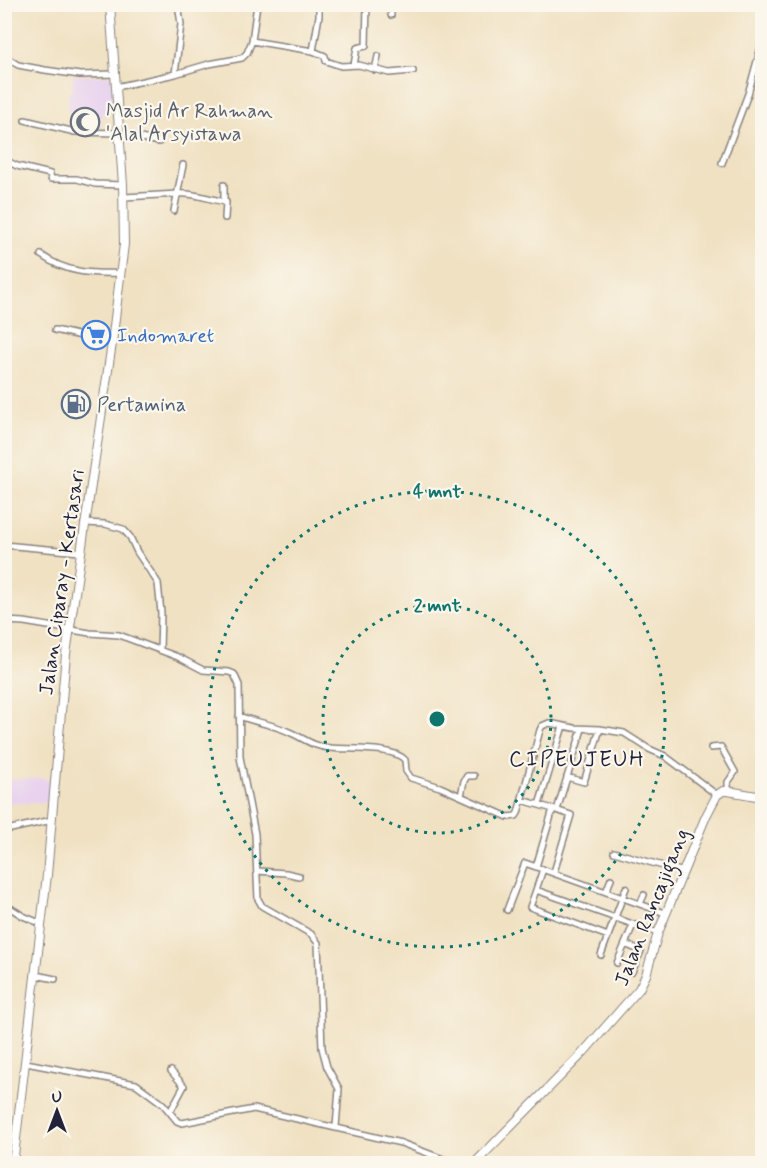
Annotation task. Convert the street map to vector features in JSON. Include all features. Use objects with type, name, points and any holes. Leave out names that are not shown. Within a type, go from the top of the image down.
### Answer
[{"type":"main road","name":"Jalan Ciparay - Kertasari","points":[[13,1164],[42,924],[62,687],[121,273],[124,196],[110,4]]},
{"type":"main road","points":[[717,795],[728,791],[762,797]]},
{"type":"main road","name":"Jalan Rancajigang","points":[[474,1164],[581,1055],[633,997],[646,975],[658,933],[706,816],[717,795]]},
{"type":"street","points":[[175,74],[181,24],[178,4]]},
{"type":"street","points":[[116,87],[209,64],[238,61],[247,53],[252,41],[257,4]]},
{"type":"street","points":[[313,51],[319,4]]},
{"type":"street","points":[[354,65],[357,48],[366,46],[367,4]]},
{"type":"street","points":[[390,4],[392,15]]},
{"type":"street","points":[[252,41],[313,51],[325,55],[326,61],[341,66],[354,65],[389,73],[413,71]]},
{"type":"street","points":[[722,163],[748,94],[762,43]]},
{"type":"street","points":[[4,56],[18,65],[45,70],[80,75],[115,74]]},
{"type":"street","points":[[375,70],[378,56]]},
{"type":"street","points":[[25,120],[75,132],[131,136],[159,142]]},
{"type":"street","points":[[7,161],[17,166],[50,174],[51,179],[77,179],[95,184],[123,185]]},
{"type":"street","points":[[174,211],[183,165]]},
{"type":"street","points":[[224,185],[225,218]]},
{"type":"street","points":[[124,196],[178,194],[224,202]]},
{"type":"street","points":[[41,255],[63,268],[78,272],[121,273]]},
{"type":"street","points":[[55,330],[112,343]]},
{"type":"street","points":[[84,523],[105,524],[123,529],[158,583],[161,613],[160,650]]},
{"type":"street","points":[[4,545],[80,552]]},
{"type":"street","points":[[4,621],[119,635],[206,670],[232,673],[239,685],[240,757],[255,834],[258,898],[262,906],[311,934],[318,943],[320,1025],[324,1058],[339,1089],[336,1127]]},
{"type":"street","points":[[239,716],[287,731],[322,747],[376,750],[400,755],[405,760],[406,771],[411,778],[440,787],[513,817],[518,813],[540,730],[542,726],[549,723],[628,735],[649,749],[665,756],[717,795]]},
{"type":"street","points":[[539,805],[563,726]]},
{"type":"street","points":[[536,867],[582,729]]},
{"type":"street","points":[[567,777],[584,782],[600,729]]},
{"type":"street","points":[[711,748],[721,747],[735,772],[728,782],[728,791]]},
{"type":"street","points":[[461,796],[464,778],[474,776]]},
{"type":"street","points":[[522,800],[571,815],[554,872]]},
{"type":"street","points":[[11,829],[52,820]]},
{"type":"street","points":[[614,852],[684,872]]},
{"type":"street","points":[[507,910],[525,863],[662,912]]},
{"type":"street","points":[[543,870],[528,911],[608,936]]},
{"type":"street","points":[[257,871],[299,876]]},
{"type":"street","points":[[606,892],[611,879]]},
{"type":"street","points":[[601,955],[626,888]]},
{"type":"street","points":[[536,890],[658,933]]},
{"type":"street","points":[[640,904],[644,895]]},
{"type":"street","points":[[4,904],[42,924]]},
{"type":"street","points":[[617,963],[633,924]]},
{"type":"street","points":[[625,944],[641,951],[632,972]]},
{"type":"street","points":[[36,975],[55,979]]},
{"type":"street","points":[[26,1063],[136,1084],[182,1123],[254,1109],[400,1143],[456,1164]]},
{"type":"street","points":[[170,1112],[184,1086],[171,1071]]},
{"type":"shaded area","points":[[73,75],[112,76],[114,107],[107,107],[107,115],[101,115],[100,132],[77,131],[77,115],[68,114],[69,92],[72,91]]},
{"type":"shaded area","points":[[42,778],[51,780],[49,802],[5,804],[5,780]]},
{"type":"place","name":"Masjid Ar Rahman 'Alal Arsyistawa","points":[[85,122]]},
{"type":"place","name":"Indomaret","points":[[96,335]]},
{"type":"place","name":"Pertamina","points":[[76,404]]},
{"type":"district","name":"CIPEUJEUH","points":[[577,758]]}]
